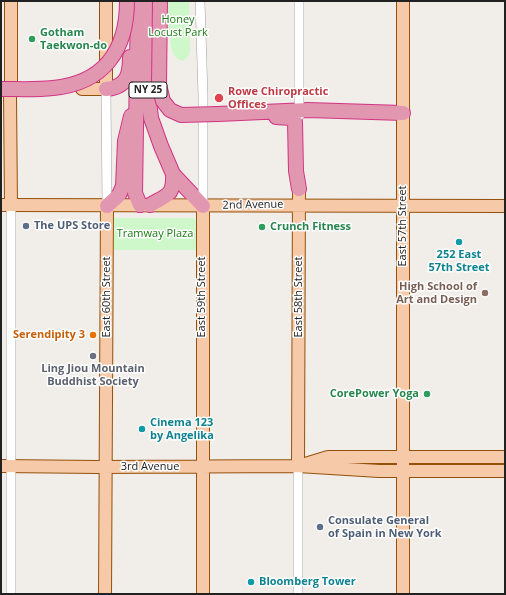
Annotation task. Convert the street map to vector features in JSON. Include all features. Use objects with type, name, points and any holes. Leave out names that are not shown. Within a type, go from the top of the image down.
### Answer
[{"type":"highway","points":[[7,89],[46,89],[59,87],[77,83],[94,74],[108,62],[120,45],[126,23],[127,1]]},
{"type":"highway","points":[[106,89],[114,88],[122,84],[128,75],[130,63],[131,1]]},
{"type":"highway","name":"NY 25","points":[[108,206],[119,194],[123,186],[126,133],[138,96],[138,1]]},
{"type":"highway","name":"NY 25","points":[[148,1],[149,104],[151,118],[173,174],[203,206]]},
{"type":"highway","points":[[160,1],[159,85],[163,101],[173,112],[181,115],[300,110],[403,113]]},
{"type":"highway","points":[[138,96],[135,193],[145,205],[166,196],[170,192],[173,184],[173,174]]},
{"type":"highway","points":[[244,112],[294,120],[296,126],[296,171],[299,189]]},
{"type":"main road","points":[[6,205],[7,89],[11,1]]},
{"type":"main road","name":"East 60th Street","points":[[106,1],[106,89]]},
{"type":"main road","name":"East 57th Street","points":[[403,1],[403,594]]},
{"type":"main road","points":[[82,89],[106,89]]},
{"type":"main road","name":"East 58th Street","points":[[298,466],[299,189]]},
{"type":"main road","name":"2nd Avenue","points":[[6,205],[505,206]]},
{"type":"main road","name":"East 60th Street","points":[[105,594],[108,206]]},
{"type":"main road","name":"East 59th Street","points":[[203,206],[203,594]]},
{"type":"main road","name":"3rd Avenue","points":[[298,466],[328,457],[505,458]]},
{"type":"main road","points":[[354,457],[379,471]]},
{"type":"main road","name":"3rd Avenue","points":[[6,466],[298,466],[379,471],[505,471]]},
{"type":"street","points":[[156,1],[156,29]]},
{"type":"street","name":"East 59th Street","points":[[200,1],[203,206]]},
{"type":"street","name":"East 58th Street","points":[[299,1],[299,189]]},
{"type":"street","name":"East 60th Street","points":[[106,89],[108,206]]},
{"type":"street","points":[[6,205],[6,466],[11,594]]},
{"type":"street","name":"East 58th Street","points":[[298,466],[298,594]]},
{"type":"green space","name":"Honey Locust Park","points":[[166,1],[189,1],[190,53],[183,61],[174,54],[171,48],[170,36],[165,36]]},
{"type":"green space","name":"Tramway Plaza","points":[[114,218],[194,218],[197,222],[197,250],[113,250]]},
{"type":"place","name":"Gotham Taekwon-do","points":[[32,39]]},
{"type":"place","name":"Rowe Chiropractic Offices","points":[[219,98]]},
{"type":"place","name":"The UPS Store","points":[[26,226]]},
{"type":"place","name":"Crunch Fitness","points":[[262,227]]},
{"type":"place","name":"252 East 57th Street","points":[[459,242]]},
{"type":"place","name":"High School of Art and Design","points":[[485,293]]},
{"type":"place","name":"Serendipity 3","points":[[93,335]]},
{"type":"place","name":"Ling Jiou Mountain Buddhist Society","points":[[93,356]]},
{"type":"place","name":"CorePower Yoga","points":[[427,394]]},
{"type":"place","name":"Cinema 123 by Angelika","points":[[142,429]]},
{"type":"place","name":"Consulate General of Spain in New York","points":[[320,527]]},
{"type":"place","name":"Bloomberg Tower","points":[[251,582]]}]
